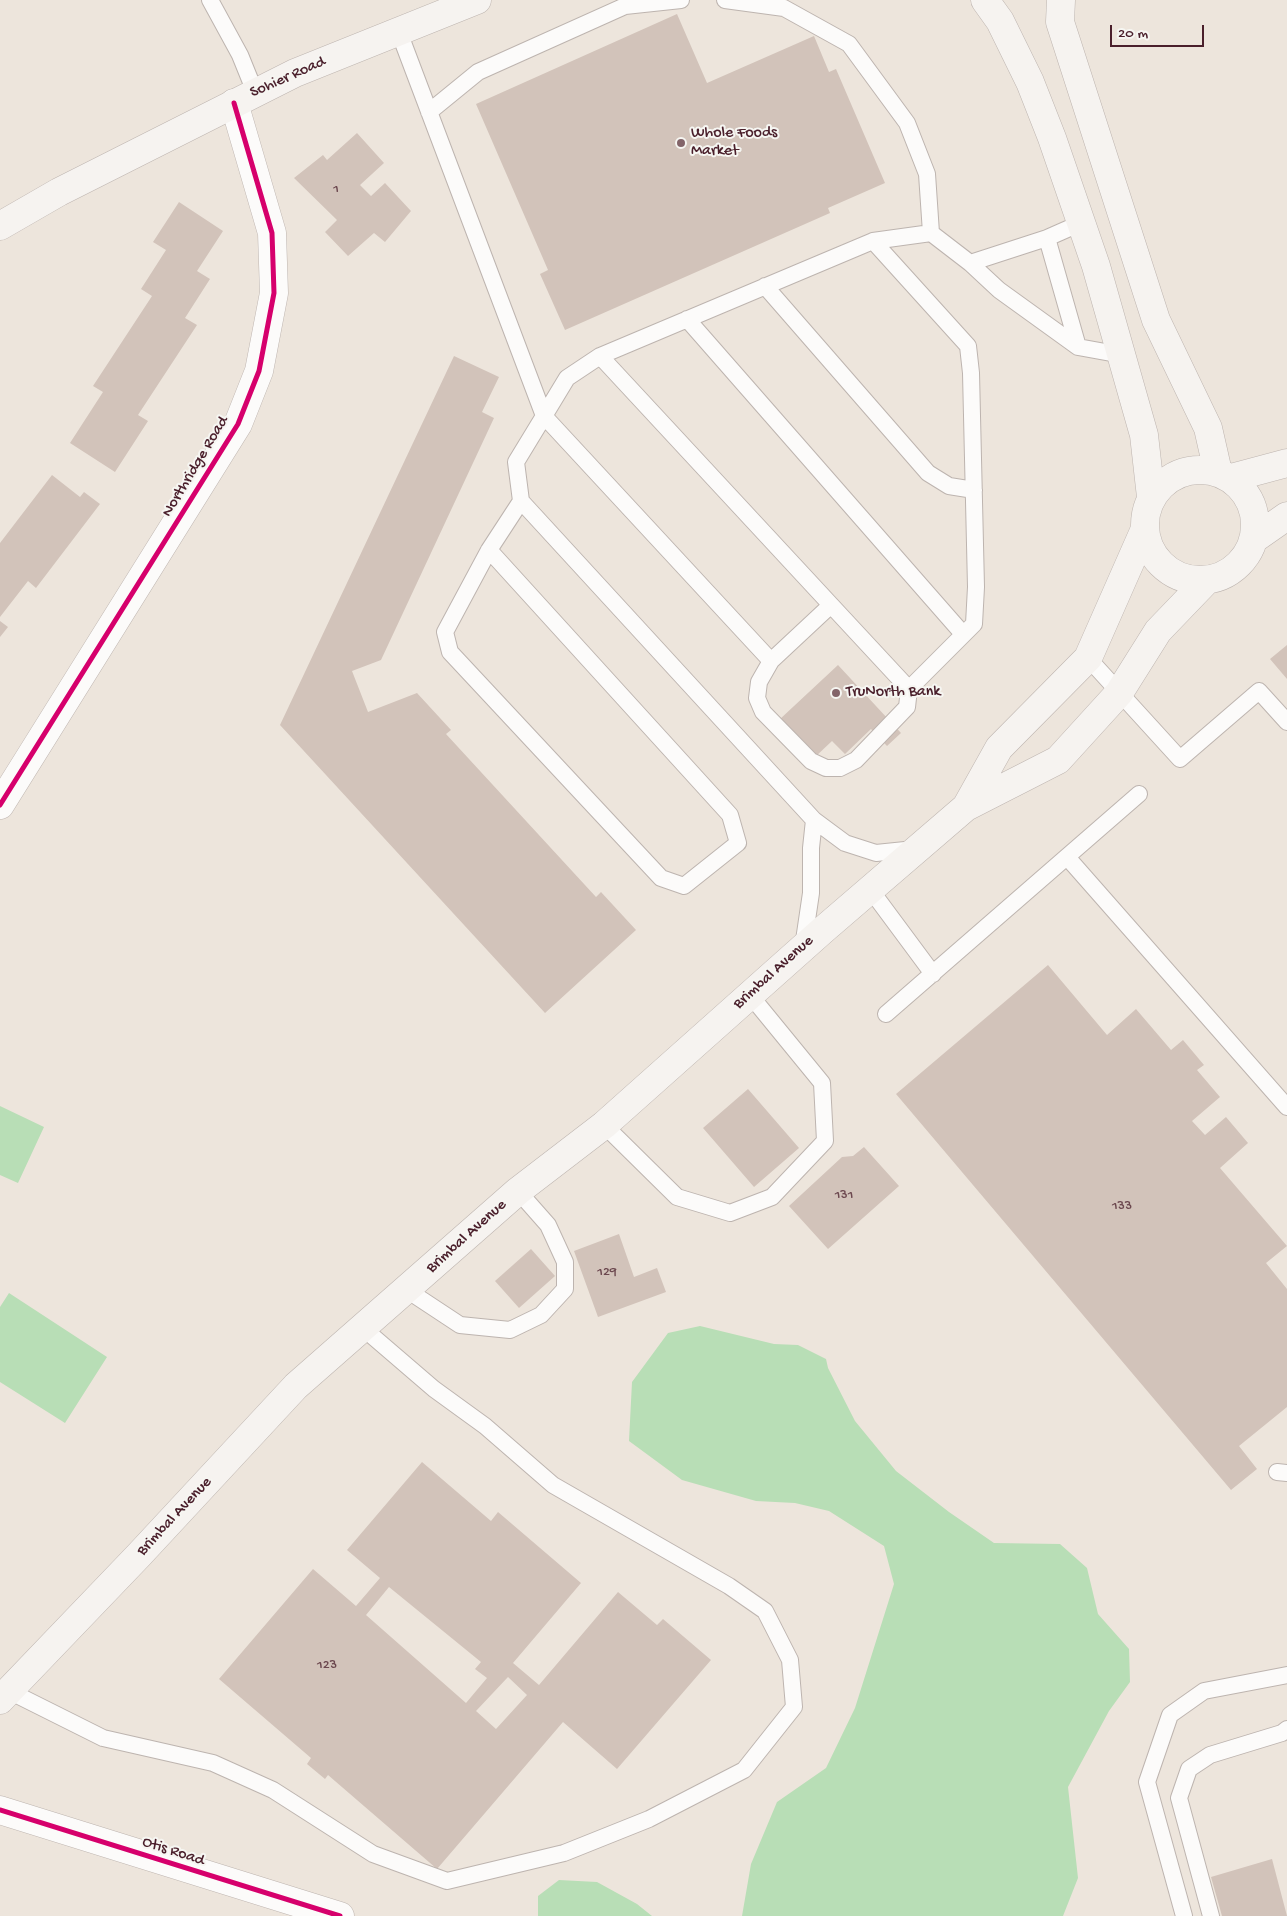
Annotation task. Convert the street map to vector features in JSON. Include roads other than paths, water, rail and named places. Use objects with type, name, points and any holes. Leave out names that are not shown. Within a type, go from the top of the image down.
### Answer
[{"type":"main road","name":"Sohier Road","points":[[0,226],[59,192],[244,98],[295,74],[477,0]]},
{"type":"main road","points":[[986,0],[1000,21],[1030,82],[1052,138],[1081,223],[1122,355],[1144,435],[1151,497]]},
{"type":"main road","points":[[1061,0],[1060,22],[1156,320],[1208,428],[1225,475],[1244,490],[1252,505],[1256,522],[1254,540],[1247,554],[1236,567],[1223,576],[1207,580],[1189,580],[1173,574],[1159,563],[1149,548],[1144,531],[1145,513],[1151,497],[1164,482],[1180,472],[1199,469],[1225,475],[1287,463]]},
{"type":"main road","points":[[1254,540],[1287,516]]},
{"type":"main road","points":[[966,807],[999,748],[1088,658],[1144,531]]},
{"type":"main road","points":[[966,807],[1058,760],[1119,693],[1158,631],[1207,580]]},
{"type":"main road","name":"Brimbal Avenue","points":[[4,1695],[139,1555],[296,1386],[518,1191],[604,1125],[802,948],[966,807]]},
{"type":"street","name":"Northridge Road","points":[[0,805],[238,424],[258,371],[274,293],[272,232],[244,98]]},
{"type":"street","name":"Otis Road","points":[[0,1810],[340,1916]]},
{"type":"lane","points":[[210,0],[240,55],[244,98]]},
{"type":"lane","points":[[429,112],[478,72],[625,6],[681,0]]},
{"type":"lane","points":[[726,0],[784,8],[850,44],[907,123],[927,174],[931,233]]},
{"type":"lane","points":[[399,32],[544,416],[771,661]]},
{"type":"lane","points":[[970,262],[1047,238],[1081,223]]},
{"type":"lane","points":[[917,849],[876,853],[845,843],[814,820],[521,501],[516,462],[567,378],[600,356],[873,241],[931,233],[970,262],[999,290],[1078,348],[1122,355]]},
{"type":"lane","points":[[1047,238],[1078,348]]},
{"type":"lane","points":[[832,605],[771,661],[759,682],[757,698],[763,712],[811,761],[826,768],[840,768],[856,760],[907,707],[909,689],[974,624],[976,587],[974,490],[971,374],[968,346],[873,241]]},
{"type":"lane","points":[[765,286],[928,473],[949,486],[974,490]]},
{"type":"lane","points":[[687,319],[963,634]]},
{"type":"lane","points":[[600,356],[909,689]]},
{"type":"lane","points":[[489,550],[730,815],[738,843],[684,886],[661,878],[450,652],[445,632],[489,550],[521,501]]},
{"type":"lane","points":[[1088,658],[1180,759],[1259,691],[1287,722]]},
{"type":"lane","points":[[886,1014],[1139,794]]},
{"type":"lane","points":[[802,948],[811,893],[811,848],[814,820]]},
{"type":"lane","points":[[1067,857],[1287,1107]]},
{"type":"lane","points":[[870,889],[933,974]]},
{"type":"lane","points":[[604,1125],[677,1197],[730,1213],[772,1197],[825,1141],[822,1083],[750,995]]},
{"type":"lane","points":[[407,1290],[460,1325],[510,1330],[541,1315],[565,1290],[565,1262],[548,1225],[518,1191]]},
{"type":"lane","points":[[4,1695],[103,1738],[213,1763],[272,1790],[373,1854],[447,1881],[564,1853],[649,1819],[744,1770],[794,1707],[790,1660],[765,1611],[729,1586],[553,1485],[485,1426],[434,1389],[364,1328]]},
{"type":"lane","points":[[1184,1916],[1147,1782],[1170,1715],[1204,1691],[1287,1674]]},
{"type":"lane","points":[[1211,1916],[1179,1798],[1189,1769],[1210,1755],[1282,1733],[1287,1728]]},
{"type":"place","name":"Whole Foods Market","points":[[681,143]]},
{"type":"place","name":"TruNorth Bank","points":[[836,693]]}]
